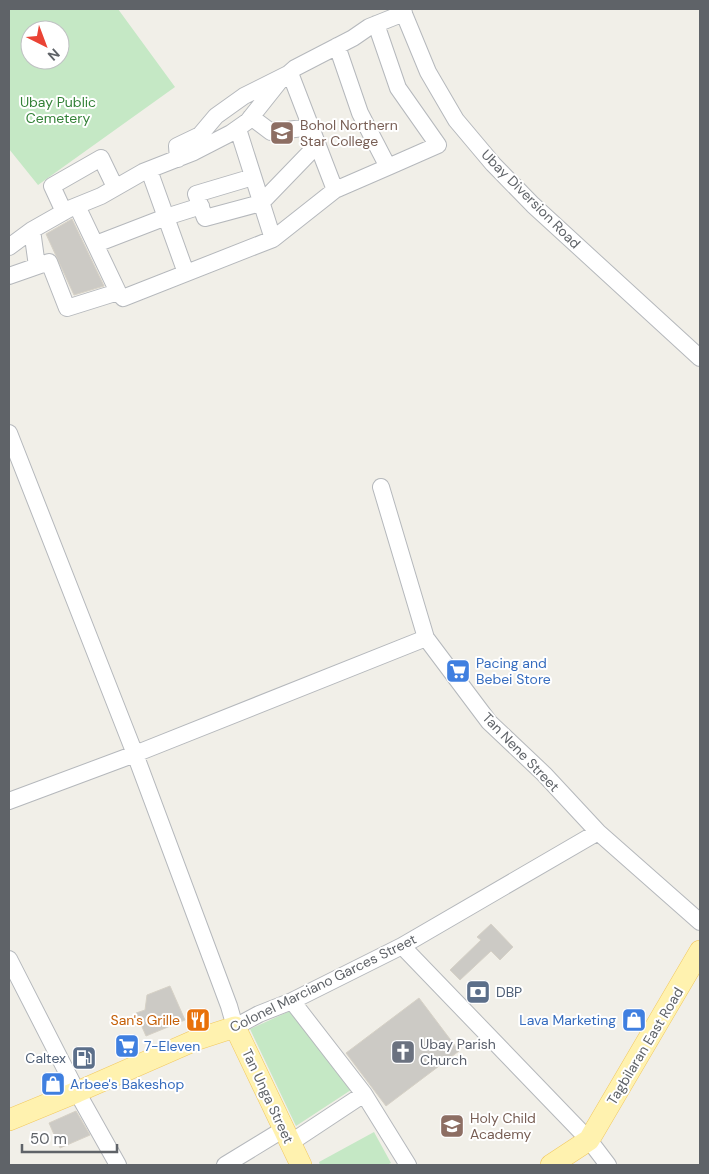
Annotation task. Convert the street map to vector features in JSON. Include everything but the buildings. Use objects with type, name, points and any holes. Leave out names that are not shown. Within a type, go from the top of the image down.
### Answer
[{"type":"main road","name":"Tagbilaran East Road","points":[[589,1140],[700,952]]},
{"type":"main road","name":"Colonel Marciano Garces Street","points":[[9,1120],[198,1038],[235,1027]]},
{"type":"main road","name":"Tan Unga Street","points":[[235,1027],[301,1165]]},
{"type":"main road","points":[[551,1165],[589,1140]]},
{"type":"street","points":[[9,247],[32,230],[71,209],[238,129],[251,117],[279,82],[295,68],[403,11]]},
{"type":"street","name":"Ubay Diversion Road","points":[[403,11],[428,72],[456,120],[493,164],[533,205],[700,358]]},
{"type":"street","points":[[115,187],[101,158],[52,186],[96,244],[118,292],[123,298],[273,239],[335,190],[438,145],[398,88],[376,24]]},
{"type":"street","points":[[337,46],[360,113],[388,167]]},
{"type":"street","points":[[290,73],[335,190]]},
{"type":"street","points":[[178,159],[177,146],[200,135],[216,116],[244,96],[290,73]]},
{"type":"street","points":[[251,117],[271,132],[311,128]]},
{"type":"street","points":[[238,129],[273,239]]},
{"type":"street","points":[[253,177],[196,194],[205,218],[261,203],[318,145]]},
{"type":"street","points":[[149,170],[186,273]]},
{"type":"street","points":[[96,244],[166,217],[201,206]]},
{"type":"street","points":[[32,230],[37,266]]},
{"type":"street","points":[[9,276],[50,262],[67,308],[118,292]]},
{"type":"street","points":[[9,433],[135,754],[235,1027]]},
{"type":"street","name":"Tan Nene Street","points":[[381,487],[426,638],[489,722],[544,774],[598,832],[700,922]]},
{"type":"street","points":[[9,801],[135,754],[426,638]]},
{"type":"street","name":"Colonel Marciano Garces Street","points":[[235,1027],[402,946],[598,832]]},
{"type":"street","points":[[402,946],[589,1140],[608,1165]]},
{"type":"street","points":[[9,959],[77,1092],[118,1165]]},
{"type":"street","points":[[292,1001],[364,1094],[408,1165]]},
{"type":"street","points":[[225,1165],[287,1136],[364,1094]]},
{"type":"green space","name":"Ubay Public Cemetery","points":[[9,9],[118,9],[175,87],[38,185],[9,149]]},
{"type":"green space","points":[[290,1011],[354,1088],[296,1126],[250,1029]]},
{"type":"green space","points":[[374,1132],[391,1163],[387,1165],[320,1165],[319,1162]]},
{"type":"place","name":"Bohol Northern Star College","points":[[282,133]]},
{"type":"place","name":"Pacing and Bebei Store","points":[[458,671]]},
{"type":"place","name":"DBP","points":[[478,992]]},
{"type":"place","name":"San's Grille","points":[[198,1020]]},
{"type":"place","name":"Lava Marketing","points":[[634,1020]]},
{"type":"place","name":"7-Eleven","points":[[127,1046]]},
{"type":"place","name":"Ubay Parish Church","points":[[403,1052]]},
{"type":"place","name":"Caltex","points":[[84,1058]]},
{"type":"place","name":"Arbee's Bakeshop","points":[[53,1084]]},
{"type":"place","name":"Holy Child Academy","points":[[452,1126]]}]
